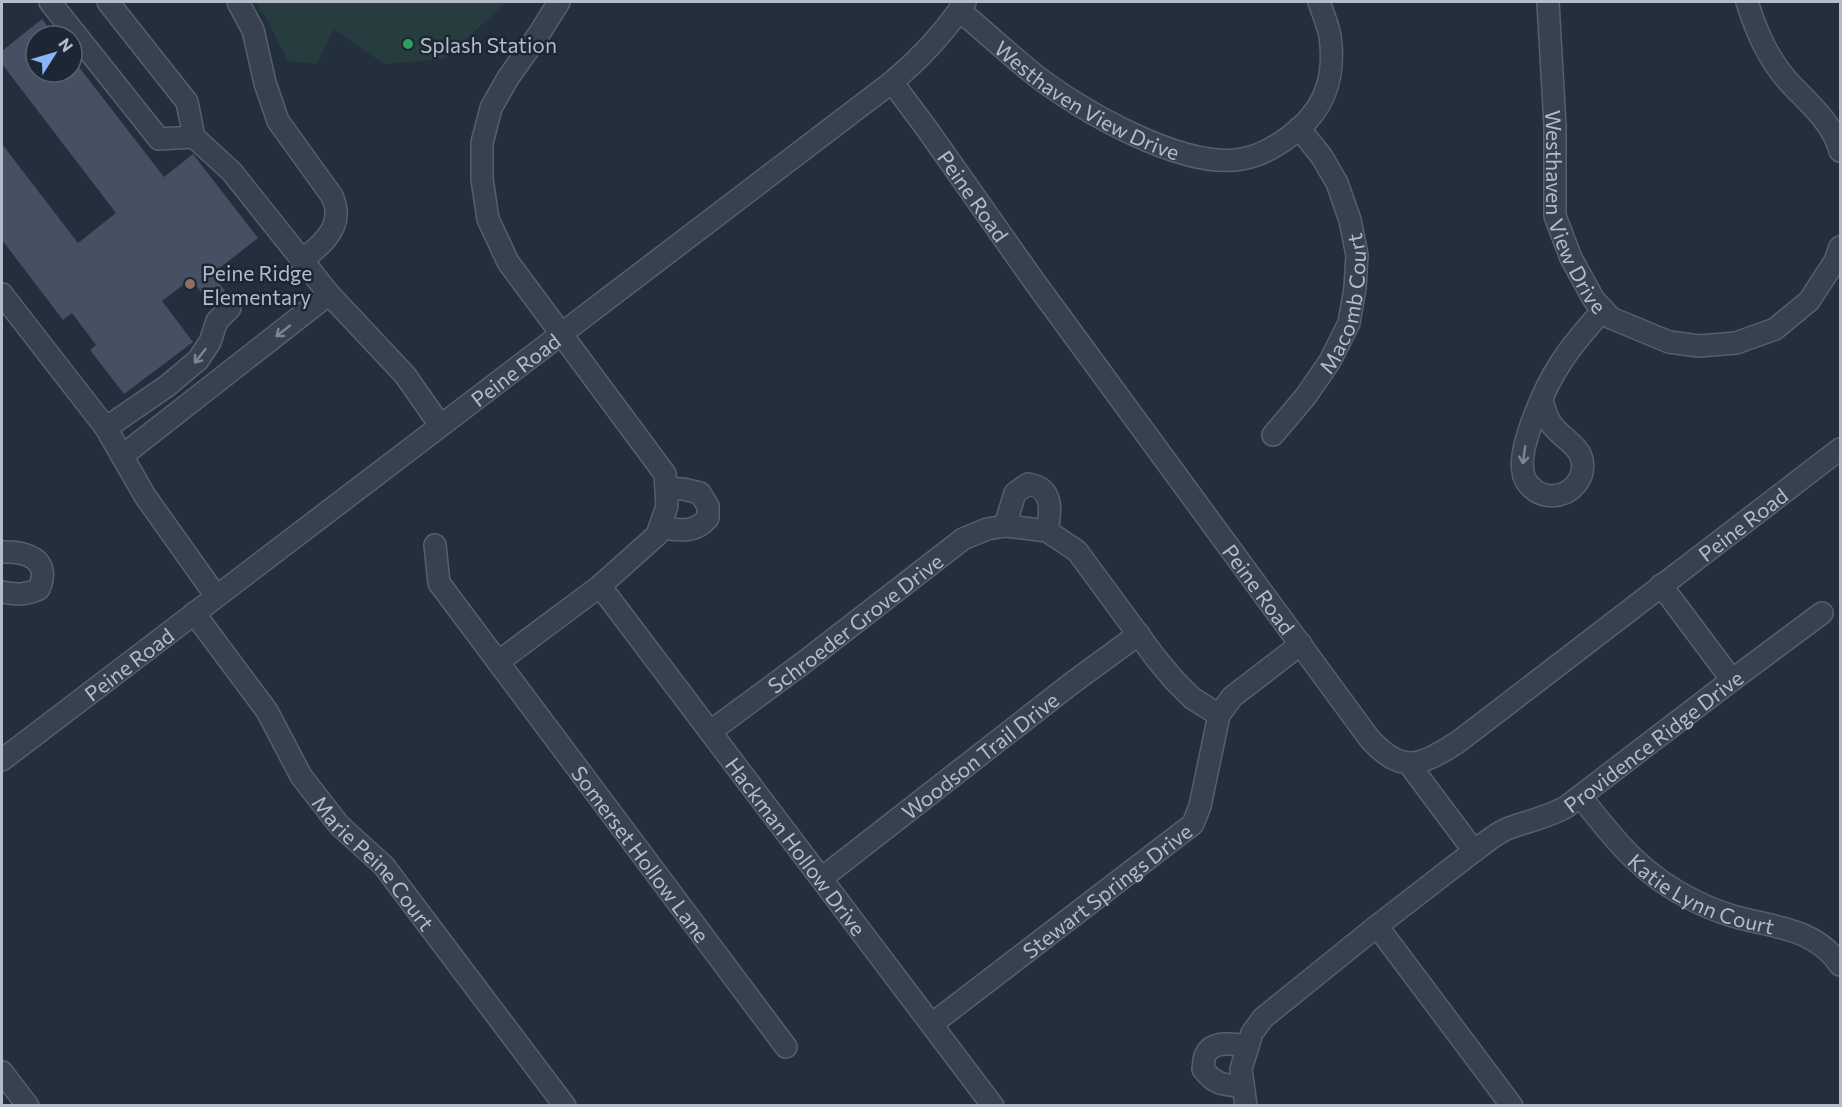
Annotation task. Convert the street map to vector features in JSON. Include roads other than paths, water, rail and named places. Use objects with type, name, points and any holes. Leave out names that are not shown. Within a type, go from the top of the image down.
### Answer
[{"type":"street","points":[[50,2],[159,139],[194,137]]},
{"type":"street","points":[[108,2],[187,102],[194,137],[232,172],[329,294],[405,375],[440,425]]},
{"type":"street","points":[[238,2],[253,30],[265,83],[278,121],[332,196],[336,211],[334,226],[321,244],[301,261]]},
{"type":"street","points":[[498,662],[600,586],[657,535],[667,506],[665,474],[508,262],[488,219],[482,179],[482,143],[491,108],[508,78],[559,2]]},
{"type":"street","name":"Westhaven View Drive","points":[[962,6],[1036,75],[1073,102],[1157,144],[1196,156],[1241,159],[1265,151],[1288,138],[1309,119],[1323,100],[1331,75],[1330,36],[1319,2]]},
{"type":"street","name":"Westhaven View Drive","points":[[1548,2],[1555,126],[1555,216],[1571,258],[1594,300],[1611,318],[1669,342],[1699,346],[1736,344],[1775,329],[1809,301],[1835,261],[1840,247]]},
{"type":"street","points":[[1747,2],[1756,30],[1769,56],[1787,80],[1821,114],[1838,142],[1840,151]]},
{"type":"street","points":[[892,82],[925,54],[962,6]]},
{"type":"street","name":"Peine Road","points":[[2,760],[892,82],[1034,282],[1369,738],[1388,757],[1400,762],[1409,764],[1426,760],[1458,742],[1840,449]]},
{"type":"street","name":"Macomb Court","points":[[1272,435],[1306,396],[1330,361],[1349,323],[1356,288],[1357,255],[1350,220],[1337,183],[1322,157],[1299,128]]},
{"type":"street","points":[[2,294],[106,428],[145,496],[216,596]]},
{"type":"street","points":[[122,456],[329,294]]},
{"type":"street","points":[[106,428],[167,386],[198,360],[210,342],[217,321],[231,308]]},
{"type":"street","points":[[1542,399],[1560,364],[1603,310]]},
{"type":"street","points":[[1005,526],[1015,493],[1028,484],[1038,485],[1045,491],[1050,506],[1047,531]]},
{"type":"street","points":[[660,528],[682,531],[700,528],[708,519],[708,506],[700,493],[666,488]]},
{"type":"street","name":"Schroeder Grove Drive","points":[[711,731],[963,539],[987,529],[1005,526],[1047,531],[1077,551],[1155,657],[1192,698],[1219,715]]},
{"type":"street","points":[[2,536],[2,561]]},
{"type":"street","name":"Somerset Hollow Lane","points":[[435,545],[438,583],[786,1047]]},
{"type":"street","points":[[2,552],[19,551],[32,557],[42,566],[44,578],[39,588],[28,594],[15,595],[2,592]]},
{"type":"street","points":[[1661,585],[1732,680]]},
{"type":"street","name":"Hackman Hollow Drive","points":[[600,586],[993,1106]]},
{"type":"street","name":"Marie Peine Court","points":[[194,613],[267,711],[301,776],[339,825],[384,866],[565,1106]]},
{"type":"street","name":"Providence Ridge Drive","points":[[1248,1046],[1233,1044],[1214,1046],[1205,1055],[1203,1069],[1219,1084],[1244,1096],[1242,1069],[1248,1046],[1251,1033],[1263,1018],[1494,836],[1508,829],[1544,818],[1581,797],[1822,613]]},
{"type":"street","name":"Woodson Trail Drive","points":[[822,878],[1072,683],[1139,634]]},
{"type":"street","name":"Stewart Springs Drive","points":[[932,1024],[1193,824],[1200,806],[1219,715],[1232,697],[1301,644]]},
{"type":"street","points":[[1409,764],[1474,851]]},
{"type":"street","name":"Katie Lynn Court","points":[[1581,797],[1629,856],[1650,874],[1676,891],[1698,903],[1746,920],[1787,928],[1808,936],[1827,949],[1840,965]]},
{"type":"street","points":[[1377,926],[1512,1106]]},
{"type":"street","points":[[2,1072],[28,1106]]},
{"type":"place","name":"Splash Station","points":[[408,44]]},
{"type":"place","name":"Peine Ridge Elementary","points":[[190,284]]}]
